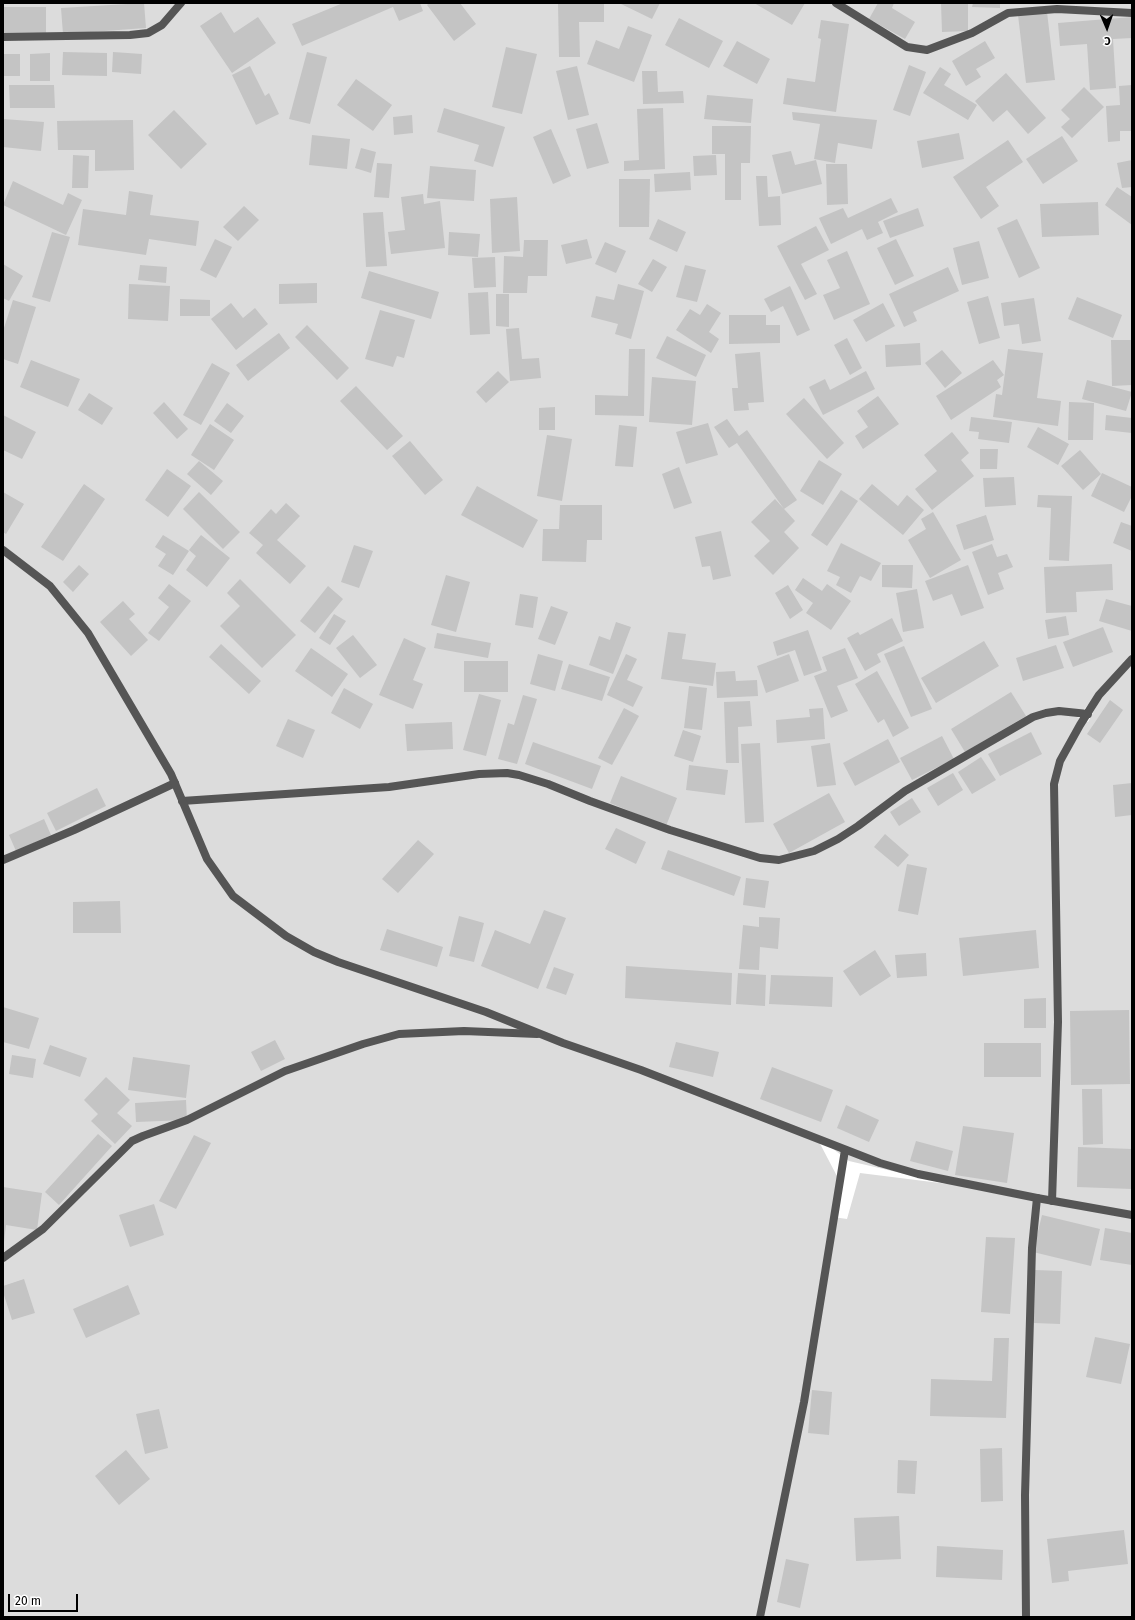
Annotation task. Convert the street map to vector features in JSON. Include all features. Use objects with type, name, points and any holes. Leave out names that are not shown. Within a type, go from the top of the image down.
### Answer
[{"type":"street","points":[[3,37],[130,35],[148,33],[162,25],[182,3]]},
{"type":"street","points":[[836,3],[907,47],[927,50],[972,33],[1008,13],[1057,9],[1132,12]]},
{"type":"street","points":[[3,550],[50,586],[88,633],[138,716],[175,783],[207,859],[233,896],[286,936],[314,952],[338,962],[486,1012],[563,1043],[641,1070],[880,1163],[918,1174],[1036,1198],[1132,1214]]},
{"type":"street","points":[[1052,1201],[1058,1022],[1054,784],[1060,761],[1099,695],[1132,659]]},
{"type":"street","points":[[182,801],[381,788],[479,774],[507,773],[548,784],[590,802],[678,833],[760,858],[779,860],[814,851],[838,839],[905,791],[1033,717],[1046,713],[1059,712],[1088,714]]},
{"type":"street","points":[[3,860],[74,830],[175,783]]},
{"type":"street","points":[[3,1258],[43,1229],[132,1141],[187,1120],[285,1071],[363,1044],[399,1034],[464,1031],[542,1034]]},
{"type":"street","points":[[760,1617],[804,1402],[845,1150]]},
{"type":"street","points":[[1026,1617],[1025,1487],[1032,1248],[1036,1198]]},
{"type":"shaded area","points":[[3,3],[1132,3],[1132,1617],[3,1617]],"holes":[[[1110,681],[1088,722],[1077,717]],[[816,1136],[849,1161],[948,1184],[860,1173],[847,1219],[833,1217],[839,1180]]]},
{"type":"building","points":[[144,3],[146,28],[63,34],[61,8]]},
{"type":"building","points":[[343,3],[420,3],[423,11],[399,21],[393,7],[302,46],[292,24]]},
{"type":"building","points":[[429,3],[460,3],[476,24],[454,41],[427,5]]},
{"type":"building","points":[[558,3],[604,3],[604,22],[579,22],[580,57],[559,57]]},
{"type":"building","points":[[619,3],[660,3],[652,19]]},
{"type":"building","points":[[754,3],[805,3],[792,25]]},
{"type":"building","points":[[878,3],[894,3],[892,8],[915,22],[905,39],[869,19]]},
{"type":"building","points":[[941,3],[968,3],[968,31],[942,32]]},
{"type":"building","points":[[973,3],[1000,3],[1000,8],[972,7]]},
{"type":"building","points":[[3,7],[46,7],[46,36],[3,36]]},
{"type":"building","points":[[221,12],[234,33],[258,17],[276,43],[232,73],[200,26]]},
{"type":"building","points":[[1047,12],[1055,80],[1026,83],[1018,15]]},
{"type":"building","points":[[1132,17],[1132,38],[1113,39],[1116,88],[1090,90],[1087,44],[1060,46],[1058,23]]},
{"type":"building","points":[[679,18],[723,41],[709,68],[665,45]]},
{"type":"building","points":[[821,20],[849,24],[836,112],[783,104],[787,78],[815,82],[821,39],[818,38]]},
{"type":"building","points":[[628,26],[652,35],[634,82],[587,64],[596,40],[619,49]]},
{"type":"building","points":[[737,41],[770,59],[757,84],[723,66]]},
{"type":"building","points":[[985,41],[995,58],[976,69],[981,77],[966,86],[952,61]]},
{"type":"building","points":[[506,47],[537,54],[522,114],[492,107]]},
{"type":"building","points":[[63,52],[107,53],[107,76],[62,75]]},
{"type":"building","points":[[113,52],[142,54],[141,74],[112,72]]},
{"type":"building","points":[[307,52],[327,57],[310,124],[289,119]]},
{"type":"building","points":[[50,53],[50,81],[30,81],[30,54]]},
{"type":"building","points":[[3,54],[20,54],[20,76],[3,76]]},
{"type":"building","points":[[909,65],[926,72],[910,116],[893,110]]},
{"type":"building","points":[[250,66],[265,96],[269,93],[279,114],[256,125],[232,75]]},
{"type":"building","points":[[577,66],[589,115],[568,120],[556,71]]},
{"type":"building","points":[[940,67],[951,74],[944,85],[977,105],[968,120],[923,93]]},
{"type":"building","points":[[642,71],[657,71],[658,92],[683,91],[684,103],[643,104]]},
{"type":"building","points":[[1006,73],[1046,118],[1028,134],[1007,110],[993,122],[975,101]]},
{"type":"building","points":[[356,79],[392,105],[373,131],[337,105]]},
{"type":"building","points":[[9,85],[54,85],[55,108],[10,108]]},
{"type":"building","points":[[1132,85],[1132,131],[1120,131],[1120,141],[1108,142],[1106,106],[1120,105],[1119,86]]},
{"type":"building","points":[[1084,87],[1104,107],[1072,138],[1061,127],[1070,119],[1061,110]]},
{"type":"building","points":[[707,95],[753,99],[751,123],[704,119]]},
{"type":"building","points":[[444,108],[505,127],[493,167],[474,161],[479,145],[437,132]]},
{"type":"building","points":[[663,108],[665,169],[624,171],[624,161],[639,160],[637,109]]},
{"type":"building","points":[[174,110],[207,144],[181,169],[148,135]]},
{"type":"building","points":[[792,112],[877,120],[872,149],[838,143],[835,163],[814,159],[820,124],[793,120]]},
{"type":"building","points":[[412,115],[413,133],[394,135],[393,117]]},
{"type":"building","points":[[3,119],[44,122],[41,151],[3,147]]},
{"type":"building","points":[[133,120],[134,170],[95,171],[95,150],[58,150],[57,121]]},
{"type":"building","points":[[597,123],[609,163],[587,169],[576,129]]},
{"type":"building","points":[[712,126],[751,126],[750,163],[741,163],[741,200],[725,200],[725,154],[712,154]]},
{"type":"building","points":[[551,129],[571,176],[553,184],[533,137]]},
{"type":"building","points":[[959,133],[964,159],[922,168],[917,141]]},
{"type":"building","points":[[312,135],[350,139],[347,169],[309,165]]},
{"type":"building","points":[[1062,136],[1078,161],[1043,184],[1026,159]]},
{"type":"building","points":[[1008,140],[1023,162],[986,187],[999,206],[981,219],[953,177]]},
{"type":"building","points":[[361,148],[376,152],[371,173],[355,168]]},
{"type":"building","points":[[791,151],[795,165],[816,160],[822,184],[782,194],[772,155]]},
{"type":"building","points":[[73,155],[89,156],[88,188],[72,188]]},
{"type":"building","points":[[716,155],[717,175],[694,176],[693,156]]},
{"type":"building","points":[[1132,160],[1132,187],[1122,188],[1117,163]]},
{"type":"building","points":[[377,163],[392,164],[389,198],[374,197]]},
{"type":"building","points":[[826,164],[847,164],[848,204],[827,205]]},
{"type":"building","points":[[430,166],[476,170],[474,201],[427,198]]},
{"type":"building","points":[[690,172],[691,190],[655,192],[654,174]]},
{"type":"building","points":[[756,176],[767,176],[768,197],[780,196],[781,225],[759,226]]},
{"type":"building","points":[[619,179],[650,179],[649,227],[619,227]]},
{"type":"building","points":[[13,181],[63,205],[68,193],[82,200],[66,235],[3,205]]},
{"type":"building","points":[[1117,187],[1132,197],[1132,225],[1105,205]]},
{"type":"building","points":[[129,191],[153,195],[150,215],[199,221],[196,246],[149,239],[146,255],[78,245],[83,209],[126,215]]},
{"type":"building","points":[[423,194],[424,204],[440,201],[445,248],[391,254],[388,232],[405,230],[401,197]]},
{"type":"building","points":[[517,197],[520,251],[492,253],[490,199]]},
{"type":"building","points":[[891,198],[898,212],[878,222],[883,233],[867,240],[862,229],[831,244],[819,218],[843,208],[848,218]]},
{"type":"building","points":[[1098,202],[1099,235],[1042,237],[1040,204]]},
{"type":"building","points":[[244,206],[259,220],[238,241],[223,227]]},
{"type":"building","points":[[918,208],[924,226],[890,238],[883,221]]},
{"type":"building","points":[[383,212],[387,266],[366,267],[363,213]]},
{"type":"building","points":[[658,219],[686,232],[677,252],[649,239]]},
{"type":"building","points":[[1017,219],[1040,268],[1019,278],[997,228]]},
{"type":"building","points":[[816,226],[829,250],[801,264],[817,294],[805,300],[777,246]]},
{"type":"building","points":[[52,232],[70,237],[50,302],[32,297]]},
{"type":"building","points":[[449,232],[480,234],[478,257],[448,255]]},
{"type":"building","points":[[215,239],[232,247],[216,278],[200,270]]},
{"type":"building","points":[[587,239],[592,258],[566,264],[561,245]]},
{"type":"building","points":[[896,239],[914,276],[895,285],[877,248]]},
{"type":"building","points":[[524,240],[548,240],[547,276],[528,276],[527,293],[503,293],[504,256],[523,257]]},
{"type":"building","points":[[979,241],[989,278],[962,285],[953,248]]},
{"type":"building","points":[[605,242],[626,251],[616,273],[595,264]]},
{"type":"building","points":[[847,251],[870,304],[834,320],[823,295],[840,288],[827,260]]},
{"type":"building","points":[[495,257],[496,287],[474,288],[472,258]]},
{"type":"building","points":[[653,259],[667,267],[652,292],[638,284]]},
{"type":"building","points":[[3,264],[23,276],[9,301],[3,298]]},
{"type":"building","points":[[140,265],[167,267],[166,283],[138,280]]},
{"type":"building","points":[[685,265],[706,270],[697,302],[676,297]]},
{"type":"building","points":[[948,267],[959,291],[913,312],[917,321],[904,327],[889,294]]},
{"type":"building","points":[[369,271],[439,292],[431,319],[361,298]]},
{"type":"building","points":[[317,283],[317,303],[279,304],[279,284]]},
{"type":"building","points":[[129,284],[170,286],[168,321],[128,319]]},
{"type":"building","points":[[618,284],[644,291],[631,339],[615,334],[618,324],[591,317],[596,296],[614,300]]},
{"type":"building","points":[[790,286],[810,330],[797,336],[783,306],[771,312],[764,299]]},
{"type":"building","points":[[488,292],[490,334],[470,335],[468,293]]},
{"type":"building","points":[[496,294],[509,294],[509,327],[496,326]]},
{"type":"building","points":[[988,296],[1000,338],[979,344],[967,302]]},
{"type":"building","points":[[1077,297],[1122,315],[1113,338],[1068,319]]},
{"type":"building","points":[[1034,298],[1041,341],[1022,344],[1019,324],[1004,326],[1001,303]]},
{"type":"building","points":[[180,299],[210,300],[210,316],[180,316]]},
{"type":"building","points":[[13,300],[36,307],[18,364],[3,359],[3,331]]},
{"type":"building","points":[[231,303],[243,318],[255,308],[268,324],[236,350],[211,319]]},
{"type":"building","points":[[883,303],[895,326],[866,342],[853,320]]},
{"type":"building","points":[[707,304],[721,313],[709,332],[719,339],[711,353],[676,330],[690,309],[700,315]]},
{"type":"building","points":[[380,310],[415,320],[404,358],[397,356],[393,367],[365,359]]},
{"type":"building","points":[[729,315],[766,315],[766,325],[780,325],[780,343],[729,344]]},
{"type":"building","points":[[307,325],[349,368],[337,380],[295,337]]},
{"type":"building","points":[[519,328],[522,359],[539,358],[541,378],[510,381],[506,329]]},
{"type":"building","points":[[279,333],[290,348],[248,381],[236,365]]},
{"type":"building","points":[[667,336],[706,355],[696,377],[656,358]]},
{"type":"building","points":[[847,338],[862,368],[850,375],[834,345]]},
{"type":"building","points":[[1111,340],[1132,340],[1132,385],[1112,386]]},
{"type":"building","points":[[920,343],[921,365],[886,367],[885,345]]},
{"type":"building","points":[[629,349],[645,349],[644,416],[595,415],[595,395],[628,396]]},
{"type":"building","points":[[1008,349],[1043,353],[1037,398],[1061,401],[1058,426],[993,417],[996,394],[1002,395]]},
{"type":"building","points":[[942,350],[962,373],[945,388],[925,363]]},
{"type":"building","points":[[760,352],[764,402],[748,403],[749,410],[734,411],[732,388],[738,388],[735,354]]},
{"type":"building","points":[[31,360],[80,379],[68,407],[20,387]]},
{"type":"building","points":[[993,360],[1004,375],[997,380],[1001,387],[951,420],[936,396]]},
{"type":"building","points":[[212,363],[230,373],[201,425],[183,415]]},
{"type":"building","points":[[498,371],[509,382],[486,403],[476,392]]},
{"type":"building","points":[[866,371],[875,389],[823,415],[809,387],[825,379],[830,390]]},
{"type":"building","points":[[652,377],[696,381],[692,425],[649,422]]},
{"type":"building","points":[[1087,380],[1132,392],[1126,411],[1082,399]]},
{"type":"building","points":[[356,386],[403,436],[387,450],[340,401]]},
{"type":"building","points":[[89,393],[113,408],[102,425],[78,410]]},
{"type":"building","points":[[878,396],[899,424],[863,449],[855,436],[868,427],[857,411]]},
{"type":"building","points":[[804,398],[844,443],[827,459],[786,414]]},
{"type":"building","points":[[164,402],[188,429],[177,439],[153,413]]},
{"type":"building","points":[[1069,402],[1094,403],[1093,440],[1068,440]]},
{"type":"building","points":[[227,403],[244,416],[231,433],[214,421]]},
{"type":"building","points":[[555,407],[555,430],[539,430],[539,408]]},
{"type":"building","points":[[3,415],[36,432],[22,459],[3,450]]},
{"type":"building","points":[[1106,415],[1132,418],[1132,433],[1105,430]]},
{"type":"building","points":[[971,417],[1012,422],[1009,443],[978,439],[979,432],[969,431]]},
{"type":"building","points":[[727,419],[739,436],[747,430],[797,500],[784,509],[737,443],[729,448],[714,427]]},
{"type":"building","points":[[708,423],[718,455],[686,464],[676,432]]},
{"type":"building","points":[[210,424],[234,440],[214,470],[191,455]]},
{"type":"building","points":[[619,425],[637,427],[633,467],[615,466]]},
{"type":"building","points":[[1038,427],[1069,444],[1058,465],[1027,447]]},
{"type":"building","points":[[952,432],[969,453],[961,460],[974,476],[932,510],[915,489],[937,471],[924,455]]},
{"type":"building","points":[[547,435],[572,439],[562,501],[537,496]]},
{"type":"building","points":[[410,441],[443,480],[425,495],[392,456]]},
{"type":"building","points":[[980,449],[998,449],[997,469],[980,469]]},
{"type":"building","points":[[1080,450],[1101,474],[1083,490],[1061,466]]},
{"type":"building","points":[[819,460],[842,474],[823,505],[800,491]]},
{"type":"building","points":[[199,461],[223,481],[211,495],[187,474]]},
{"type":"building","points":[[679,467],[692,503],[674,509],[662,474]]},
{"type":"building","points":[[167,469],[191,486],[168,517],[145,500]]},
{"type":"building","points":[[1102,473],[1132,487],[1132,496],[1124,512],[1091,496]]},
{"type":"building","points":[[1014,477],[1016,505],[985,507],[983,478]]},
{"type":"building","points":[[84,484],[105,499],[63,561],[41,547]]},
{"type":"building","points":[[872,484],[898,506],[907,495],[924,510],[903,535],[859,499]]},
{"type":"building","points":[[477,486],[538,520],[523,548],[461,515]]},
{"type":"building","points":[[841,490],[858,501],[827,546],[811,535]]},
{"type":"building","points":[[3,492],[24,504],[6,534],[3,532]]},
{"type":"building","points":[[199,492],[240,532],[223,549],[183,509]]},
{"type":"building","points":[[1038,495],[1072,496],[1069,561],[1049,560],[1051,508],[1037,507]]},
{"type":"building","points":[[775,499],[795,521],[784,532],[799,548],[773,575],[754,556],[770,541],[751,522]]},
{"type":"building","points":[[286,503],[300,516],[277,540],[306,566],[290,584],[256,553],[263,545],[249,533],[271,509],[276,514]]},
{"type":"building","points":[[560,505],[602,505],[602,540],[587,540],[586,562],[542,561],[543,529],[559,529]]},
{"type":"building","points":[[933,512],[961,560],[930,578],[908,540],[926,529],[921,519]]},
{"type":"building","points":[[986,515],[994,540],[964,550],[956,525]]},
{"type":"building","points":[[1121,522],[1132,526],[1132,551],[1113,543]]},
{"type":"building","points":[[721,531],[731,576],[713,580],[710,566],[702,567],[695,537]]},
{"type":"building","points":[[163,535],[189,551],[173,575],[158,566],[166,554],[155,547]]},
{"type":"building","points":[[201,535],[230,558],[207,587],[186,570],[196,556],[189,550]]},
{"type":"building","points":[[841,543],[881,563],[871,581],[860,576],[851,593],[836,585],[840,577],[827,571]]},
{"type":"building","points":[[992,544],[997,557],[1007,554],[1013,567],[998,573],[1004,589],[988,595],[972,552]]},
{"type":"building","points":[[354,545],[373,551],[359,588],[341,582]]},
{"type":"building","points":[[1112,564],[1113,590],[1076,592],[1077,612],[1046,613],[1044,567]]},
{"type":"building","points":[[79,565],[89,574],[73,592],[63,582]]},
{"type":"building","points":[[882,565],[913,565],[912,588],[882,587]]},
{"type":"building","points":[[968,565],[984,608],[961,616],[952,594],[933,601],[925,581]]},
{"type":"building","points":[[446,575],[470,582],[456,632],[431,625]]},
{"type":"building","points":[[803,578],[822,591],[827,584],[851,601],[831,630],[806,613],[813,603],[795,590]]},
{"type":"building","points":[[240,579],[296,635],[262,668],[220,626],[240,606],[227,593]]},
{"type":"building","points":[[169,584],[191,601],[159,641],[148,633],[169,607],[158,598]]},
{"type":"building","points":[[788,585],[803,610],[790,619],[775,593]]},
{"type":"building","points":[[328,586],[343,599],[315,633],[300,621]]},
{"type":"building","points":[[917,589],[924,628],[903,632],[896,593]]},
{"type":"building","points":[[520,594],[538,597],[533,628],[515,625]]},
{"type":"building","points":[[1106,599],[1132,606],[1132,631],[1099,621]]},
{"type":"building","points":[[123,601],[135,614],[129,619],[148,640],[131,656],[100,622]]},
{"type":"building","points":[[551,606],[568,612],[555,645],[538,639]]},
{"type":"building","points":[[334,614],[346,621],[330,645],[319,638]]},
{"type":"building","points":[[1066,616],[1069,635],[1048,639],[1045,620]]},
{"type":"building","points":[[892,618],[903,641],[877,654],[881,662],[865,671],[847,638],[858,632],[860,635]]},
{"type":"building","points":[[616,622],[631,627],[613,674],[589,665],[599,636],[610,640]]},
{"type":"building","points":[[1103,627],[1113,652],[1073,667],[1063,642]]},
{"type":"building","points":[[808,630],[822,670],[804,676],[795,650],[777,656],[773,642]]},
{"type":"building","points":[[668,632],[686,634],[682,659],[716,663],[713,686],[661,679]]},
{"type":"building","points":[[437,633],[491,643],[488,658],[434,648]]},
{"type":"building","points":[[353,635],[377,665],[360,678],[336,648]]},
{"type":"building","points":[[404,638],[426,648],[413,680],[423,684],[413,709],[379,695]]},
{"type":"building","points":[[984,641],[999,666],[936,703],[921,678]]},
{"type":"building","points":[[221,644],[261,681],[249,694],[209,657]]},
{"type":"building","points":[[1056,645],[1064,668],[1023,681],[1016,658]]},
{"type":"building","points":[[904,646],[932,709],[911,717],[884,654]]},
{"type":"building","points":[[311,648],[348,674],[332,697],[295,671]]},
{"type":"building","points":[[845,648],[858,678],[837,686],[848,711],[831,718],[814,676],[827,671],[822,657]]},
{"type":"building","points":[[538,654],[563,661],[555,691],[530,684]]},
{"type":"building","points":[[626,654],[637,659],[627,680],[643,687],[633,707],[607,695]]},
{"type":"building","points":[[789,654],[799,681],[766,693],[757,666]]},
{"type":"building","points":[[464,661],[508,661],[508,692],[464,692]]},
{"type":"building","points":[[569,664],[610,677],[602,701],[561,689]]},
{"type":"building","points":[[735,671],[736,681],[757,680],[758,696],[717,698],[716,672]]},
{"type":"building","points":[[877,671],[909,728],[893,737],[884,719],[878,723],[855,684]]},
{"type":"building","points":[[689,686],[707,688],[702,730],[684,728]]},
{"type":"building","points":[[344,688],[373,704],[360,729],[331,713]]},
{"type":"building","points":[[1011,692],[1026,716],[965,752],[951,729]]},
{"type":"building","points":[[479,694],[501,700],[486,756],[463,750]]},
{"type":"building","points":[[523,695],[537,699],[517,764],[498,759],[508,723],[514,725]]},
{"type":"building","points":[[1110,700],[1123,710],[1100,743],[1087,734]]},
{"type":"building","points":[[750,701],[752,726],[738,727],[739,763],[726,763],[724,702]]},
{"type":"building","points":[[624,708],[639,716],[612,765],[598,758]]},
{"type":"building","points":[[823,708],[825,739],[777,743],[776,720],[810,717],[809,709]]},
{"type":"building","points":[[288,719],[315,730],[303,758],[276,746]]},
{"type":"building","points":[[452,722],[453,749],[407,751],[405,724]]},
{"type":"building","points":[[683,730],[701,736],[693,762],[674,756]]},
{"type":"building","points":[[1031,732],[1042,754],[1000,776],[988,754]]},
{"type":"building","points":[[942,736],[954,759],[912,780],[900,758]]},
{"type":"building","points":[[888,739],[900,762],[855,786],[843,763]]},
{"type":"building","points":[[533,742],[601,766],[592,789],[525,764]]},
{"type":"building","points":[[760,743],[764,822],[745,823],[741,744]]},
{"type":"building","points":[[830,743],[836,785],[817,787],[811,746]]},
{"type":"building","points":[[981,757],[996,780],[972,794],[958,772]]},
{"type":"building","points":[[689,765],[728,770],[725,795],[686,790]]},
{"type":"building","points":[[953,773],[963,790],[938,806],[927,788]]},
{"type":"building","points":[[621,776],[677,798],[666,826],[610,803]]},
{"type":"building","points":[[1132,783],[1132,815],[1115,817],[1113,785]]},
{"type":"building","points":[[97,788],[106,806],[56,831],[47,813]]},
{"type":"building","points":[[829,793],[845,822],[789,853],[773,824]]},
{"type":"building","points":[[912,798],[921,812],[899,826],[890,812]]},
{"type":"building","points":[[44,819],[51,835],[16,851],[9,835]]},
{"type":"building","points":[[616,828],[646,842],[636,864],[605,849]]},
{"type":"building","points":[[885,834],[909,855],[898,867],[874,847]]},
{"type":"building","points":[[418,840],[434,854],[398,893],[382,879]]},
{"type":"building","points":[[668,850],[741,877],[734,896],[661,869]]},
{"type":"building","points":[[907,864],[927,868],[918,915],[898,911]]},
{"type":"building","points":[[746,878],[769,881],[765,908],[743,905]]},
{"type":"building","points":[[120,901],[121,933],[73,933],[73,902]]},
{"type":"building","points":[[544,910],[566,918],[538,989],[481,966],[495,930],[530,944]]},
{"type":"building","points":[[459,916],[484,923],[474,962],[449,956]]},
{"type":"building","points":[[759,917],[780,918],[778,949],[760,947],[759,970],[739,969],[743,925],[759,927]]},
{"type":"building","points":[[387,929],[443,947],[437,967],[380,950]]},
{"type":"building","points":[[1036,930],[1039,968],[963,976],[959,938]]},
{"type":"building","points":[[875,950],[891,976],[860,996],[843,971]]},
{"type":"building","points":[[926,953],[927,976],[897,978],[895,955]]},
{"type":"building","points":[[626,966],[732,973],[731,1005],[625,998]]},
{"type":"building","points":[[554,967],[574,974],[566,995],[546,988]]},
{"type":"building","points":[[738,973],[766,975],[765,1006],[736,1004]]},
{"type":"building","points":[[771,975],[833,977],[832,1007],[769,1004]]},
{"type":"building","points":[[1046,998],[1046,1028],[1024,1028],[1024,999]]},
{"type":"building","points":[[3,1007],[39,1018],[29,1049],[3,1042]]},
{"type":"building","points":[[1129,1010],[1130,1084],[1071,1085],[1070,1011]]},
{"type":"building","points":[[275,1040],[285,1059],[261,1071],[251,1052]]},
{"type":"building","points":[[676,1042],[719,1052],[713,1077],[669,1067]]},
{"type":"building","points":[[984,1043],[1041,1043],[1041,1077],[984,1077]]},
{"type":"building","points":[[50,1045],[87,1058],[80,1077],[43,1064]]},
{"type":"building","points":[[12,1055],[36,1059],[33,1078],[9,1074]]},
{"type":"building","points":[[133,1057],[190,1065],[186,1098],[128,1090]]},
{"type":"building","points":[[772,1067],[833,1090],[821,1122],[760,1099]]},
{"type":"building","points":[[106,1077],[130,1100],[117,1113],[132,1126],[115,1144],[91,1121],[98,1114],[84,1100]]},
{"type":"building","points":[[1082,1089],[1102,1089],[1103,1144],[1083,1145]]},
{"type":"building","points":[[186,1100],[187,1120],[136,1122],[135,1103]]},
{"type":"building","points":[[846,1105],[879,1120],[869,1142],[837,1128]]},
{"type":"building","points":[[963,1126],[1014,1133],[1007,1183],[955,1175]]},
{"type":"building","points":[[98,1134],[112,1146],[59,1205],[45,1192]]},
{"type":"building","points":[[194,1135],[211,1143],[176,1209],[159,1201]]},
{"type":"building","points":[[916,1141],[953,1151],[948,1171],[910,1161]]},
{"type":"building","points":[[1078,1147],[1132,1149],[1132,1189],[1077,1187]]},
{"type":"building","points":[[3,1187],[42,1193],[37,1230],[6,1225],[4,1242]]},
{"type":"building","points":[[154,1204],[164,1235],[130,1247],[119,1215]]},
{"type":"building","points":[[1042,1215],[1100,1229],[1091,1266],[1033,1252]]},
{"type":"building","points":[[1105,1228],[1132,1233],[1132,1265],[1100,1260]]},
{"type":"building","points":[[986,1237],[1015,1238],[1010,1314],[981,1312]]},
{"type":"building","points":[[1035,1270],[1062,1271],[1060,1324],[1034,1323]]},
{"type":"building","points":[[24,1279],[35,1313],[12,1320],[3,1292],[3,1286]]},
{"type":"building","points":[[128,1285],[140,1314],[86,1338],[73,1309]]},
{"type":"building","points":[[1095,1337],[1130,1344],[1121,1384],[1086,1377]]},
{"type":"building","points":[[994,1338],[1009,1338],[1006,1418],[930,1416],[931,1379],[992,1381]]},
{"type":"building","points":[[812,1390],[832,1392],[829,1435],[808,1433]]},
{"type":"building","points":[[159,1409],[168,1448],[145,1454],[136,1414]]},
{"type":"building","points":[[1002,1448],[1003,1501],[981,1502],[980,1449]]},
{"type":"building","points":[[126,1450],[150,1479],[119,1505],[95,1476]]},
{"type":"building","points":[[898,1460],[917,1461],[915,1494],[897,1493]]},
{"type":"building","points":[[899,1516],[901,1559],[856,1561],[854,1518]]},
{"type":"building","points":[[1124,1530],[1128,1564],[1068,1571],[1069,1581],[1052,1583],[1047,1539]]},
{"type":"building","points":[[937,1546],[1003,1550],[1002,1580],[936,1577]]},
{"type":"building","points":[[786,1559],[809,1564],[800,1608],[777,1602]]}]
